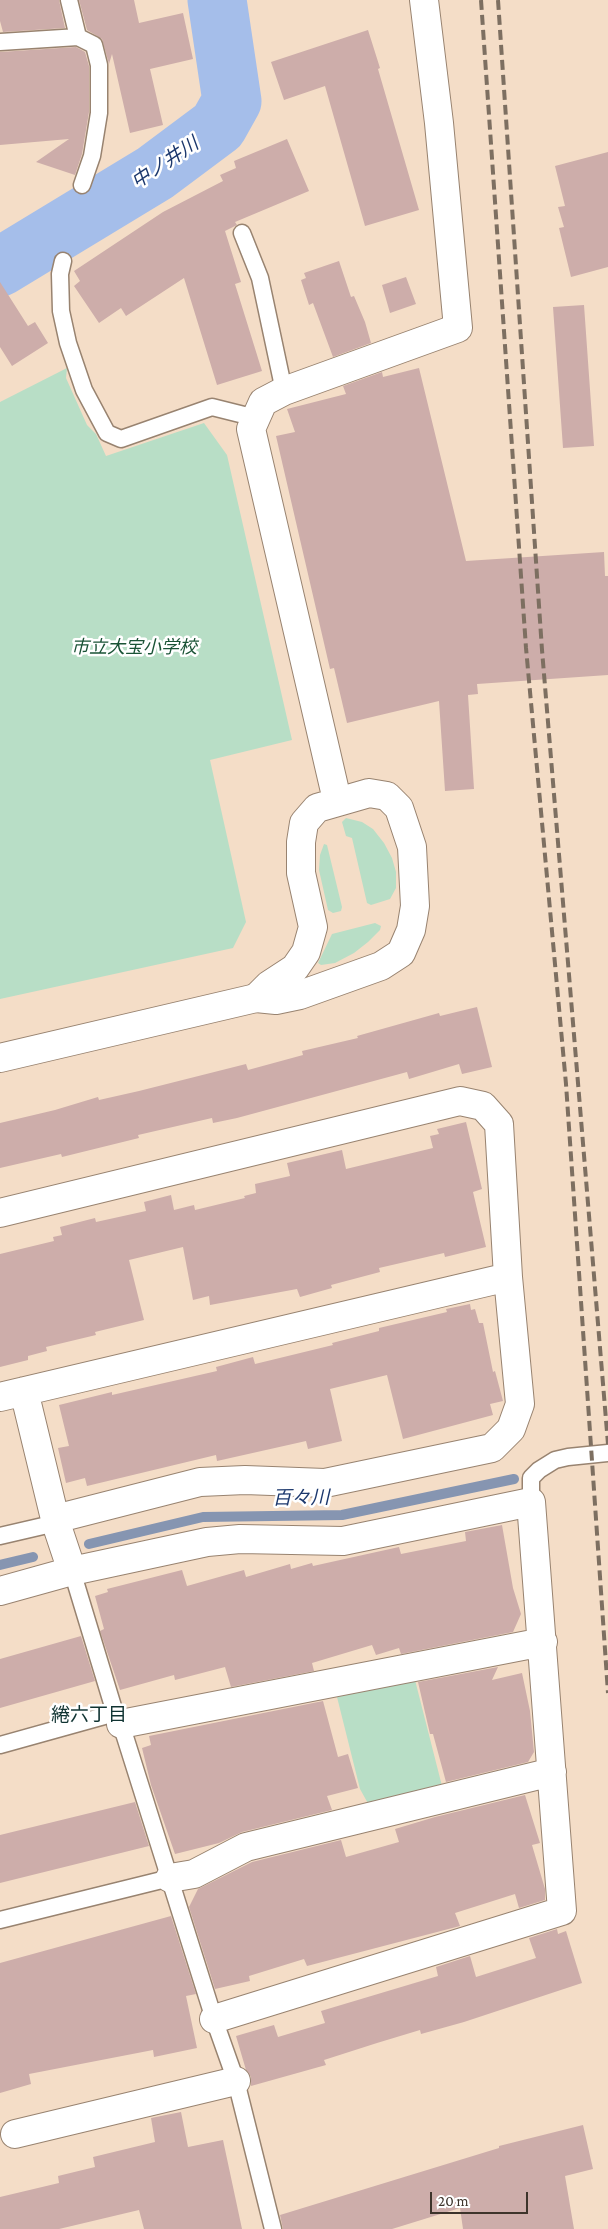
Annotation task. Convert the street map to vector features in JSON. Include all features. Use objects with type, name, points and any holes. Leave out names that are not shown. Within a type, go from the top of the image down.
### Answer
[{"type":"street","points":[[337,800],[251,428],[263,402],[284,391],[458,328],[439,123],[424,0]]},
{"type":"street","points":[[0,1058],[256,998],[276,1000],[300,995],[381,966],[401,953],[411,930],[415,906],[412,847],[399,808],[387,796],[369,793],[337,800],[317,808],[304,823],[301,842],[301,873],[313,927],[306,952],[295,968],[269,985],[256,998]]},
{"type":"street","points":[[0,1213],[460,1101],[483,1106],[499,1124],[508,1277],[520,1404],[511,1429],[492,1448],[325,1483],[245,1480],[200,1482],[56,1521]]},
{"type":"street","points":[[72,1571],[12,1394],[508,1277]]},
{"type":"street","points":[[0,1591],[72,1571],[207,1542],[240,1539],[343,1541],[531,1502],[562,1911],[214,2019]]},
{"type":"street","points":[[118,1718],[542,1642]]},
{"type":"street","points":[[170,1878],[194,1874],[246,1847],[552,1772]]},
{"type":"street","points":[[15,2134],[236,2081]]},
{"type":"lane","points":[[69,0],[78,37]]},
{"type":"lane","points":[[0,42],[78,37],[94,45],[99,65],[99,113],[92,156],[82,185]]},
{"type":"lane","points":[[242,233],[260,278],[284,391]]},
{"type":"lane","points":[[62,261],[60,274],[61,311],[68,343],[84,390],[107,433],[121,439],[212,407],[256,418]]},
{"type":"lane","points":[[531,1502],[531,1478],[539,1470],[555,1460],[568,1457],[608,1454]]},
{"type":"lane","points":[[0,1536],[56,1521]]},
{"type":"lane","points":[[72,1571],[214,2019],[236,2081],[273,2229]]},
{"type":"lane","points":[[0,1745],[118,1718]]},
{"type":"lane","points":[[0,1920],[170,1878]]},
{"type":"green space","name":"市立大宝小学校","points":[[67,368],[66,378],[87,425],[96,434],[106,456],[204,423],[227,455],[292,740],[210,760],[246,922],[233,948],[0,999],[0,402]]},
{"type":"green space","points":[[346,818],[362,822],[373,829],[384,843],[392,858],[396,872],[396,888],[390,899],[371,905],[367,903],[352,838],[346,836],[342,822]]},
{"type":"green space","points":[[324,844],[327,845],[342,907],[341,911],[333,913],[328,910],[319,870],[320,855]]},
{"type":"green space","points":[[375,923],[381,926],[380,930],[354,953],[335,963],[321,965],[318,963],[332,934]]},
{"type":"green space","points":[[415,1680],[442,1786],[370,1807],[360,1789],[337,1697]]},
{"type":"building","points":[[0,0],[59,0],[65,28],[3,32],[0,21]]},
{"type":"building","points":[[79,0],[134,0],[139,23],[183,13],[193,59],[150,69],[163,125],[130,133],[112,54],[109,64],[102,39],[87,30]]},
{"type":"building","points":[[368,30],[419,210],[365,226],[325,86],[284,100],[271,62]]},
{"type":"building","points":[[76,47],[85,52],[89,66],[89,112],[82,154],[75,175],[36,162],[69,139],[0,145],[0,52]]},
{"type":"building","points":[[287,139],[309,191],[235,222],[237,225],[225,231],[241,282],[235,284],[262,371],[217,385],[184,278],[126,316],[121,308],[99,323],[74,286],[80,281],[74,271],[163,212],[223,181],[220,175],[236,168],[234,161]]},
{"type":"building","points":[[608,152],[608,267],[571,277],[559,228],[564,227],[558,207],[565,206],[555,166]]},
{"type":"building","points":[[339,261],[351,297],[354,296],[365,322],[371,343],[333,357],[313,303],[309,305],[301,280],[306,278],[304,273]]},
{"type":"building","points":[[406,277],[416,304],[390,313],[382,285]]},
{"type":"building","points":[[0,282],[28,326],[35,322],[48,343],[12,366],[0,347]]},
{"type":"building","points":[[584,305],[594,446],[563,448],[553,307]]},
{"type":"building","points":[[419,368],[466,561],[604,552],[605,576],[608,576],[608,675],[477,684],[478,694],[468,695],[474,789],[445,791],[439,701],[347,723],[334,668],[330,669],[276,436],[295,432],[287,409],[346,394],[343,386],[382,372],[383,377]]},
{"type":"building","points":[[477,1007],[492,1067],[462,1074],[459,1064],[409,1079],[407,1072],[237,1118],[213,1123],[212,1118],[138,1135],[139,1138],[62,1157],[61,1154],[0,1168],[0,1123],[55,1110],[98,1097],[99,1100],[246,1064],[248,1070],[303,1055],[302,1051],[358,1038],[357,1036],[439,1013],[440,1016]]},
{"type":"building","points":[[466,1122],[482,1189],[473,1192],[486,1247],[445,1257],[444,1253],[379,1268],[380,1272],[331,1285],[332,1288],[300,1297],[297,1289],[210,1305],[209,1296],[193,1300],[183,1247],[129,1260],[144,1320],[95,1332],[96,1335],[46,1347],[47,1351],[28,1356],[28,1360],[0,1367],[0,1254],[54,1241],[53,1237],[62,1235],[60,1227],[95,1218],[96,1222],[146,1211],[144,1202],[171,1195],[174,1210],[194,1205],[195,1210],[245,1198],[244,1196],[256,1193],[255,1184],[290,1176],[287,1163],[342,1150],[346,1169],[433,1148],[430,1136],[439,1134],[437,1129]]},
{"type":"building","points":[[470,1304],[471,1310],[475,1309],[479,1323],[483,1323],[493,1372],[495,1371],[503,1401],[490,1404],[493,1415],[403,1439],[387,1375],[330,1389],[342,1441],[308,1449],[306,1441],[217,1461],[216,1455],[87,1486],[85,1478],[66,1483],[58,1448],[69,1446],[59,1405],[112,1392],[112,1395],[217,1371],[216,1367],[253,1357],[255,1364],[333,1345],[332,1343],[379,1331],[379,1328],[447,1312],[446,1309]]},
{"type":"building","points":[[502,1525],[513,1588],[521,1614],[513,1632],[401,1654],[399,1648],[376,1655],[372,1645],[312,1663],[314,1671],[231,1687],[225,1667],[175,1680],[174,1675],[120,1690],[100,1631],[104,1629],[95,1596],[108,1592],[107,1589],[182,1570],[187,1586],[244,1570],[246,1577],[290,1564],[291,1569],[312,1563],[313,1566],[399,1547],[401,1554],[466,1541],[465,1532]]},
{"type":"building","points":[[81,1636],[95,1681],[0,1708],[0,1659]]},
{"type":"building","points":[[498,1667],[492,1680],[522,1673],[530,1711],[534,1752],[528,1762],[446,1782],[433,1734],[430,1734],[418,1682]]},
{"type":"building","points":[[323,1701],[338,1757],[348,1754],[358,1788],[327,1796],[332,1810],[242,1832],[219,1843],[175,1854],[151,1785],[142,1748],[151,1745],[149,1736]]},
{"type":"building","points":[[525,1795],[540,1843],[532,1845],[545,1889],[545,1900],[519,1908],[515,1894],[455,1913],[460,1926],[307,1966],[304,1959],[249,1976],[250,1981],[215,1989],[189,1907],[198,1889],[252,1862],[341,1840],[346,1857],[399,1842],[395,1829]]},
{"type":"building","points":[[135,1802],[149,1846],[0,1883],[0,1835]]},
{"type":"building","points":[[171,1916],[196,1994],[186,1996],[197,2048],[154,2057],[153,2050],[29,2074],[31,2084],[0,2093],[0,1963]]},
{"type":"building","points":[[557,1929],[558,1934],[566,1931],[582,1983],[464,2022],[421,2034],[420,2030],[377,2043],[324,2060],[326,2065],[251,2086],[251,2077],[246,2070],[236,2036],[274,2025],[278,2037],[325,2023],[321,2011],[438,1976],[436,1967],[470,1956],[476,1977],[536,1958],[529,1938]]},
{"type":"building","points":[[181,2112],[188,2147],[223,2140],[242,2229],[144,2229],[139,2210],[59,2229],[0,2229],[0,2197],[59,2183],[58,2176],[95,2167],[93,2157],[155,2142],[151,2118]]},
{"type":"building","points":[[583,2125],[593,2169],[565,2176],[574,2229],[463,2229],[460,2208],[392,2229],[283,2229],[280,2215],[499,2148],[499,2146]]},
{"type":"waterway","name":"中ノ井川","points":[[0,267],[155,173],[218,126],[232,101],[217,0]]},
{"type":"waterway","name":"百々川","points":[[89,1544],[203,1517],[342,1515],[514,1479]]},
{"type":"waterway","name":"百々川","points":[[0,1565],[33,1557]]},
{"type":"railway","points":[[481,0],[526,648],[566,1084],[608,1693]]},
{"type":"railway","points":[[498,0],[542,650],[608,1444]]},
{"type":"district","name":"綣六丁目","points":[[89,1715]]}]
